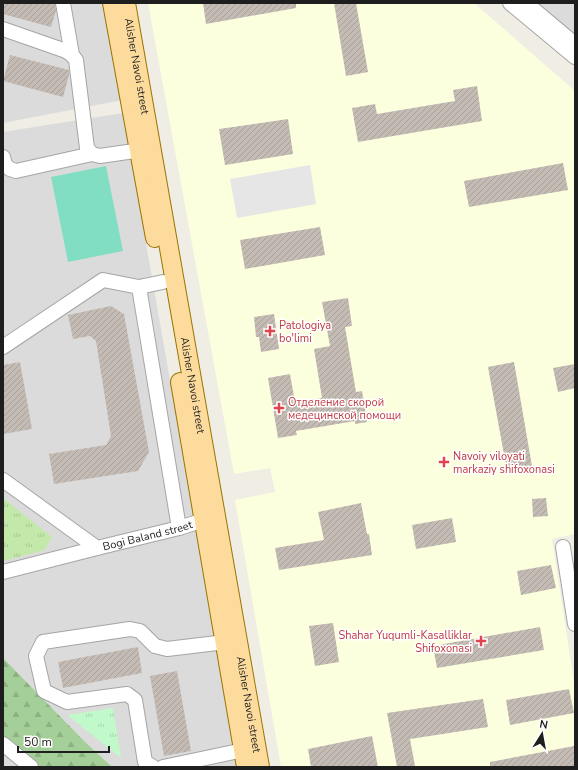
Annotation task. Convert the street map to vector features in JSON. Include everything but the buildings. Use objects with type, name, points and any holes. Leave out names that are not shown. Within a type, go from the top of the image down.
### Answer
[{"type":"main road","name":"Alisher Navoi street","points":[[112,3],[145,150],[232,641],[248,755],[260,767]]},
{"type":"main road","name":"Alisher Navoi street","points":[[126,3],[163,282],[210,519]]},
{"type":"street","points":[[63,3],[72,55]]},
{"type":"street","points":[[510,3],[575,57]]},
{"type":"street","points":[[526,3],[575,44]]},
{"type":"street","points":[[3,29],[66,51],[76,60],[87,148],[92,154]]},
{"type":"street","points":[[3,158],[5,165],[10,170],[16,171],[92,154],[100,156],[145,150]]},
{"type":"street","points":[[3,347],[103,280],[139,287],[163,282]]},
{"type":"street","points":[[139,287],[179,528]]},
{"type":"street","name":"Bogi Baland street","points":[[3,480],[97,548],[210,519]]},
{"type":"street","points":[[563,547],[575,624]]},
{"type":"street","points":[[3,572],[97,548]]},
{"type":"street","points":[[153,767],[145,762],[135,700],[127,694],[67,702],[44,691],[36,656],[43,642],[130,629],[140,631],[155,646],[167,649],[232,641]]},
{"type":"street","points":[[3,744],[31,767]]},
{"type":"street","points":[[163,767],[248,755]]},
{"type":"shaded area","points":[[3,3],[131,3],[148,95],[3,123]]},
{"type":"shaded area","points":[[148,3],[474,3],[575,91],[575,534],[552,539],[575,689],[575,767],[281,767],[235,500],[275,492],[270,468],[234,474]]},
{"type":"shaded area","points":[[508,3],[575,3],[575,60]]},
{"type":"shaded area","points":[[123,113],[238,767],[3,767],[3,132]]},
{"type":"shaded area","points":[[310,165],[316,204],[237,218],[230,179]]},
{"type":"green space","points":[[106,166],[123,251],[68,262],[51,177]]},
{"type":"green space","points":[[3,498],[52,537],[45,550],[3,561]]},
{"type":"green space","points":[[3,658],[85,742],[112,767],[39,767],[3,737]]},
{"type":"green space","points":[[113,708],[121,758],[67,715]]},
{"type":"place","name":"Patologiya bo'limi","points":[[270,331]]},
{"type":"place","name":"Отделение скорой медецинской помощи","points":[[279,408]]},
{"type":"place","name":"Navoiy viloyati markaziy shifoxonasi","points":[[444,462]]},
{"type":"place","name":"Shahar Yuqumli-Kasalliklar Shifoxonasi","points":[[481,641]]}]
